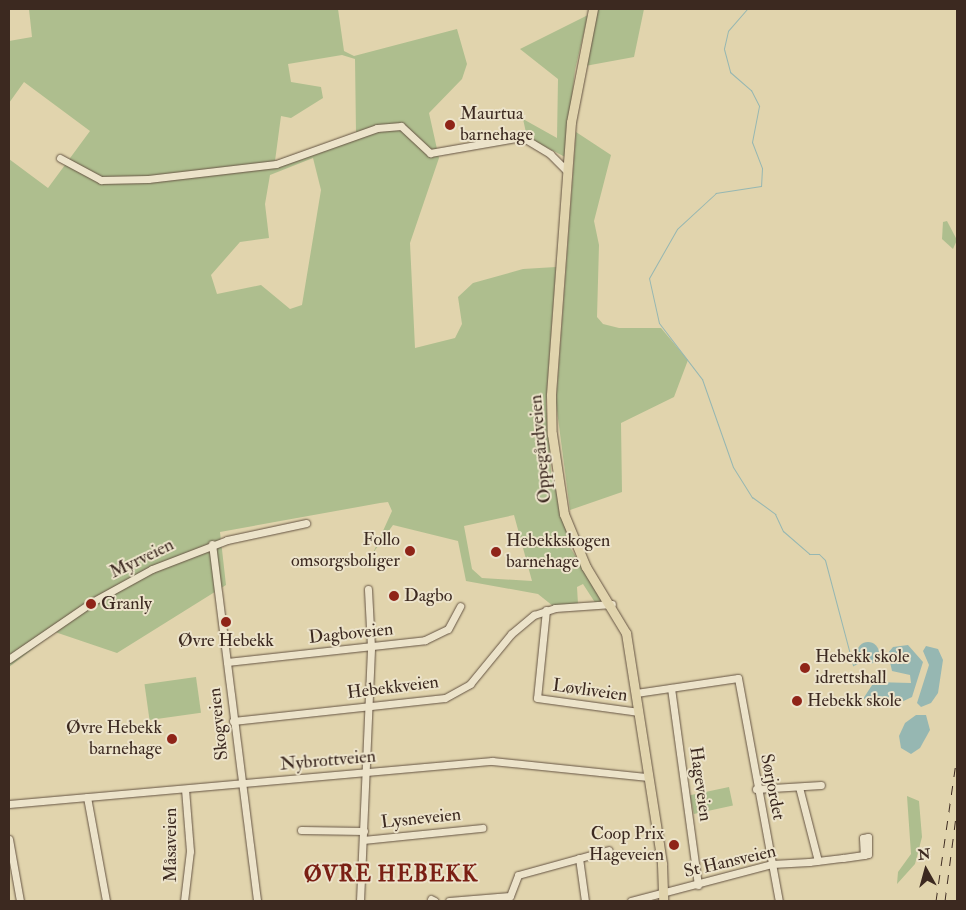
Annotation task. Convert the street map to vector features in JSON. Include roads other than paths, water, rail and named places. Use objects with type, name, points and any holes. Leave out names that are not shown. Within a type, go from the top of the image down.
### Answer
[{"type":"main road","name":"Oppegårdveien","points":[[593,9],[574,94],[551,395],[556,470],[564,514],[576,546],[612,604],[626,633],[639,712],[663,897]]},
{"type":"street","points":[[60,158],[101,180],[148,179],[276,164],[377,128],[401,126],[430,153],[522,137],[550,154],[568,172]]},
{"type":"street","name":"Myrveien","points":[[9,660],[119,586],[212,544],[306,523]]},
{"type":"street","name":"Skogveien","points":[[212,544],[234,722],[239,784],[257,901]]},
{"type":"street","name":"Lysneveien","points":[[360,901],[371,647],[368,589]]},
{"type":"street","name":"Hebekkveien","points":[[234,722],[368,707],[456,694],[474,681],[519,626],[546,610],[612,604]]},
{"type":"street","name":"Dagboveien","points":[[227,662],[371,647],[437,636],[454,622],[460,606]]},
{"type":"street","name":"Løvliveien","points":[[546,610],[537,698],[639,712]]},
{"type":"street","name":"Sørjordet","points":[[671,688],[738,678],[756,789],[780,901]]},
{"type":"street","points":[[636,693],[671,688]]},
{"type":"street","name":"Hageveien","points":[[671,688],[698,885]]},
{"type":"street","name":"Nybrottveien","points":[[9,804],[502,760],[648,778]]},
{"type":"street","points":[[756,789],[821,786]]},
{"type":"street","points":[[799,787],[818,861]]},
{"type":"street","name":"Måsaveien","points":[[184,901],[190,851],[185,789]]},
{"type":"street","points":[[87,797],[106,901]]},
{"type":"street","name":"Lysneveien","points":[[364,840],[482,828]]},
{"type":"street","name":"Lysneveien","points":[[301,830],[364,831]]},
{"type":"street","points":[[9,839],[20,901]]},
{"type":"street","points":[[449,901],[510,899],[518,875],[609,850]]},
{"type":"street","name":"St Hansveien","points":[[631,901],[663,897],[772,864],[864,855]]},
{"type":"street","points":[[579,858],[585,901]]},
{"type":"water","points":[[868,642],[876,645],[879,653],[876,661],[868,664],[860,661],[857,653],[860,645]]},
{"type":"water","points":[[908,645],[923,662],[912,697],[893,706],[880,698],[863,699],[874,682],[911,683],[910,675],[892,671],[888,653],[893,647]]},
{"type":"water","points":[[926,646],[938,649],[943,660],[938,693],[931,703],[921,707],[917,703],[929,665],[923,651]]},
{"type":"water","points":[[916,715],[926,715],[930,730],[920,748],[911,754],[901,748],[899,736],[905,723]]},
{"type":"waterway","points":[[747,9],[728,31],[724,49],[730,72],[751,90],[759,106],[752,142],[762,168],[761,186],[716,193],[677,229],[649,278],[659,323],[702,379],[733,467],[752,497],[775,514],[783,531],[809,554],[819,554],[825,560],[853,665],[862,661]]},
{"type":"railway","points":[[936,901],[957,755]]},
{"type":"railway","points":[[945,901],[957,809]]},
{"type":"place","name":"Maurtua barnehage","points":[[450,125]]},
{"type":"place","name":"Follo omsorgsboliger","points":[[410,551]]},
{"type":"place","name":"Hebekkskogen barnehage","points":[[496,552]]},
{"type":"place","name":"Dagbo","points":[[394,596]]},
{"type":"place","name":"Granly","points":[[91,604]]},
{"type":"place","name":"Øvre Hebekk","points":[[226,622]]},
{"type":"place","name":"Hebekk skole idrettshall","points":[[805,668]]},
{"type":"place","name":"Hebekk skole","points":[[797,701]]},
{"type":"place","name":"Øvre Hebekk barnehage","points":[[172,739]]},
{"type":"place","name":"Coop Prix Hageveien","points":[[674,845]]},
{"type":"district","name":"ØVRE HEBEKK","points":[[391,875]]}]
